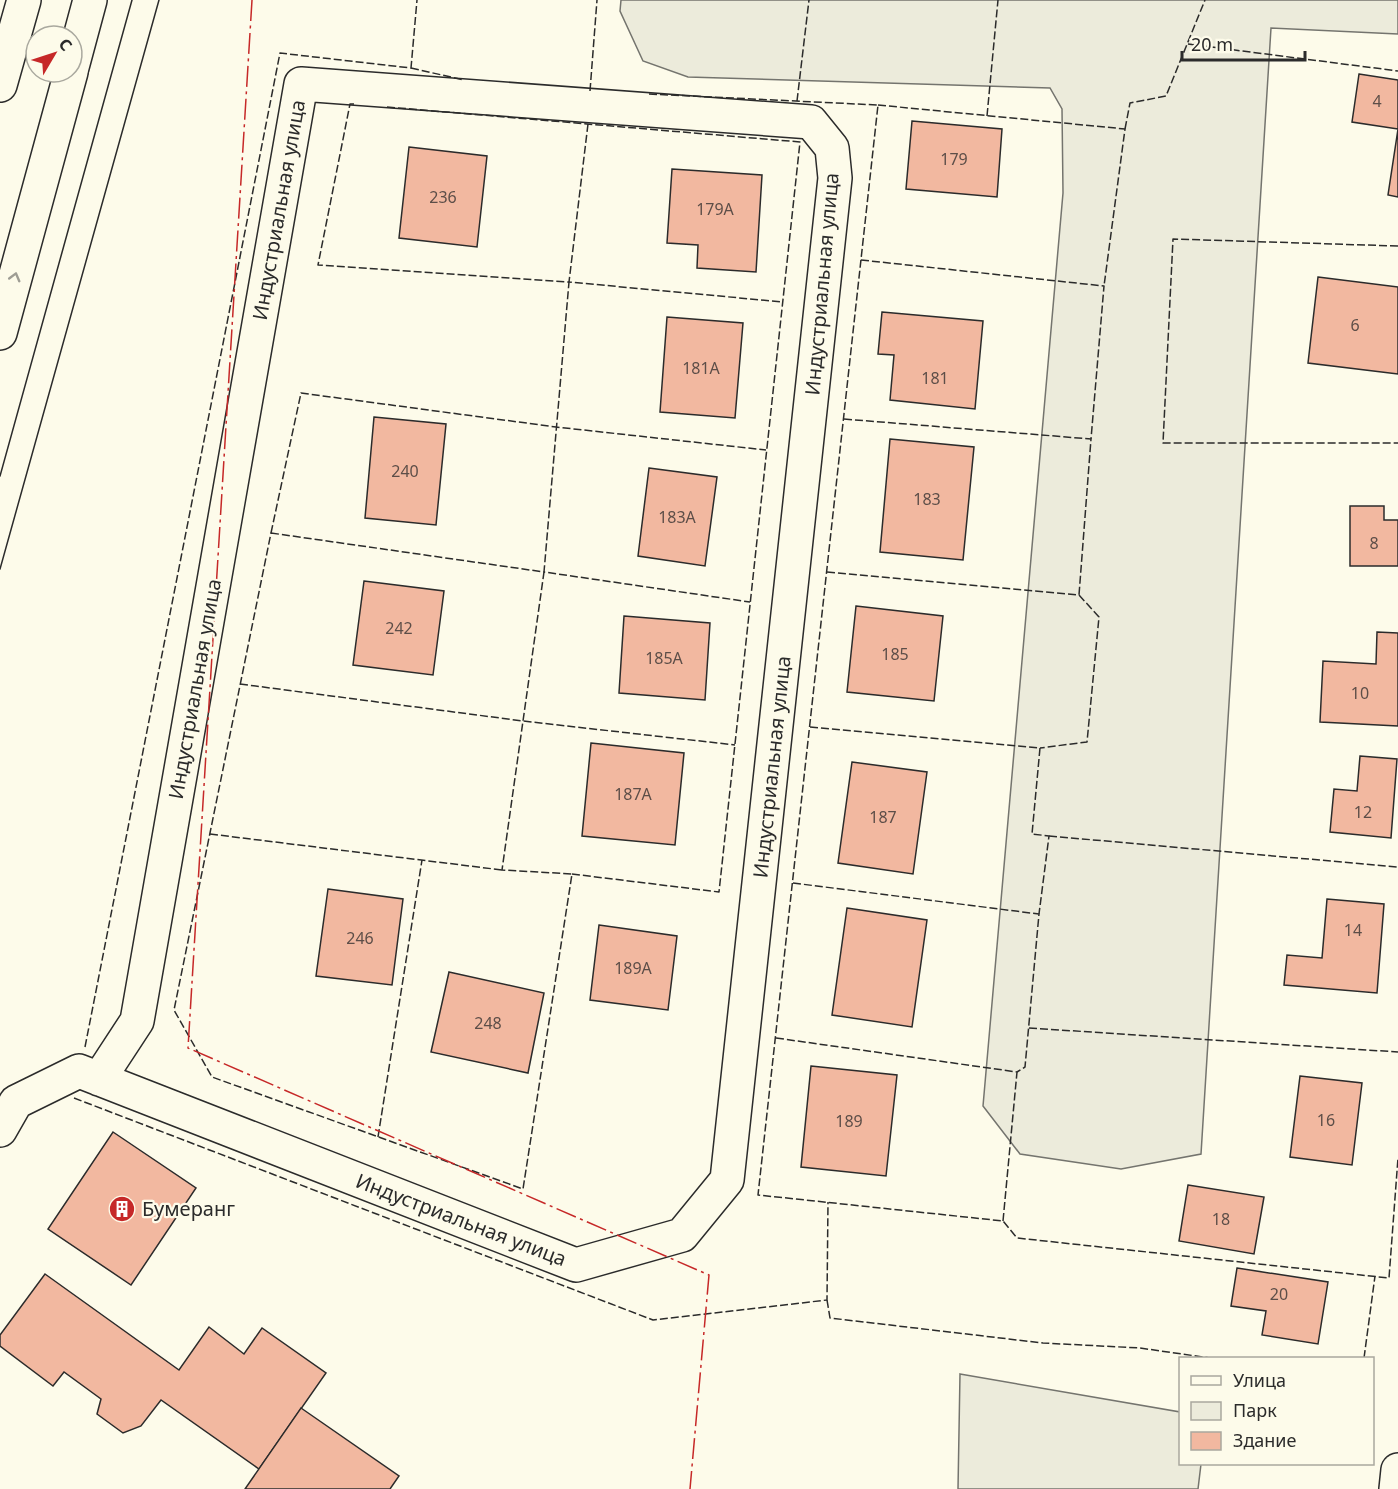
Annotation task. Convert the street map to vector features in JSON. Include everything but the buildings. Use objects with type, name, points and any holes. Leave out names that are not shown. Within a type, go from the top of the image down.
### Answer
[{"type":"street","points":[[0,85],[24,0]]},
{"type":"street","points":[[84,24],[90,0]]},
{"type":"street","points":[[0,333],[68,84]]},
{"type":"street","name":"Индустриальная улица","points":[[301,84],[811,122],[832,148],[835,178],[728,1180],[682,1235],[576,1265],[99,1079],[137,1021],[301,84]]},
{"type":"street","points":[[0,1130],[16,1102],[79,1071],[99,1079]]},
{"type":"street","points":[[1396,1489],[1398,1470]]},
{"type":"green space","points":[[621,0],[1398,0],[1398,34],[1271,28],[1201,1154],[1121,1169],[1020,1154],[983,1106],[1063,193],[1062,109],[1050,88],[688,77],[643,61],[620,11]]},
{"type":"green space","points":[[960,1374],[1179,1412],[1179,1465],[1201,1465],[1198,1489],[958,1489]]},
{"type":"tram line","points":[[0,476],[132,0]]},
{"type":"tram line","points":[[0,569],[159,0]]},
{"type":"fence","points":[[85,1047],[280,53],[411,68],[417,0]]},
{"type":"fence","points":[[590,91],[597,0]]},
{"type":"fence","points":[[797,101],[809,0]]},
{"type":"fence","points":[[987,116],[998,0]]},
{"type":"fence","points":[[1125,129],[1130,103],[1166,96],[1205,0]]},
{"type":"fence","points":[[1188,44],[1398,71]]},
{"type":"fence","points":[[411,68],[464,80]]},
{"type":"fence","points":[[649,94],[878,105],[758,1195],[1003,1221],[1017,1238],[1389,1278],[1398,1158]]},
{"type":"fence","points":[[354,104],[350,104],[318,265],[569,282],[544,572],[750,602]]},
{"type":"fence","points":[[878,105],[1125,129],[1104,286]]},
{"type":"fence","points":[[387,107],[800,142],[719,892],[572,874]]},
{"type":"fence","points":[[588,124],[569,282],[783,302]]},
{"type":"fence","points":[[1398,246],[1173,239],[1163,443],[1398,443]]},
{"type":"fence","points":[[861,260],[1104,286],[1091,439]]},
{"type":"fence","points":[[271,533],[301,393],[556,427],[766,450]]},
{"type":"fence","points":[[844,419],[1091,439],[1079,595]]},
{"type":"fence","points":[[271,533],[544,572],[502,870],[572,874],[523,1189],[212,1077],[174,1010],[271,533]]},
{"type":"fence","points":[[827,572],[1079,595],[1099,617],[1087,742],[1040,748]]},
{"type":"fence","points":[[240,684],[523,721],[735,745]]},
{"type":"fence","points":[[810,727],[1040,748],[1032,834],[1049,836],[1039,914]]},
{"type":"fence","points":[[210,834],[502,870]]},
{"type":"fence","points":[[1049,836],[1398,867]]},
{"type":"fence","points":[[378,1137],[422,860]]},
{"type":"fence","points":[[793,883],[1039,914],[1025,1067],[1017,1072]]},
{"type":"fence","points":[[1029,1028],[1398,1052]]},
{"type":"fence","points":[[776,1038],[1017,1072],[1003,1221]]},
{"type":"fence","points":[[74,1098],[653,1320],[827,1300],[828,1202]]},
{"type":"fence","points":[[1364,1357],[1375,1276]]},
{"type":"fence","points":[[827,1300],[830,1318],[1043,1343],[1140,1348],[1203,1357]]},
{"type":"power","points":[[252,0],[188,1048],[709,1275],[690,1489]]},
{"type":"place","name":"Бумеранг","points":[[122,1209]]}]
